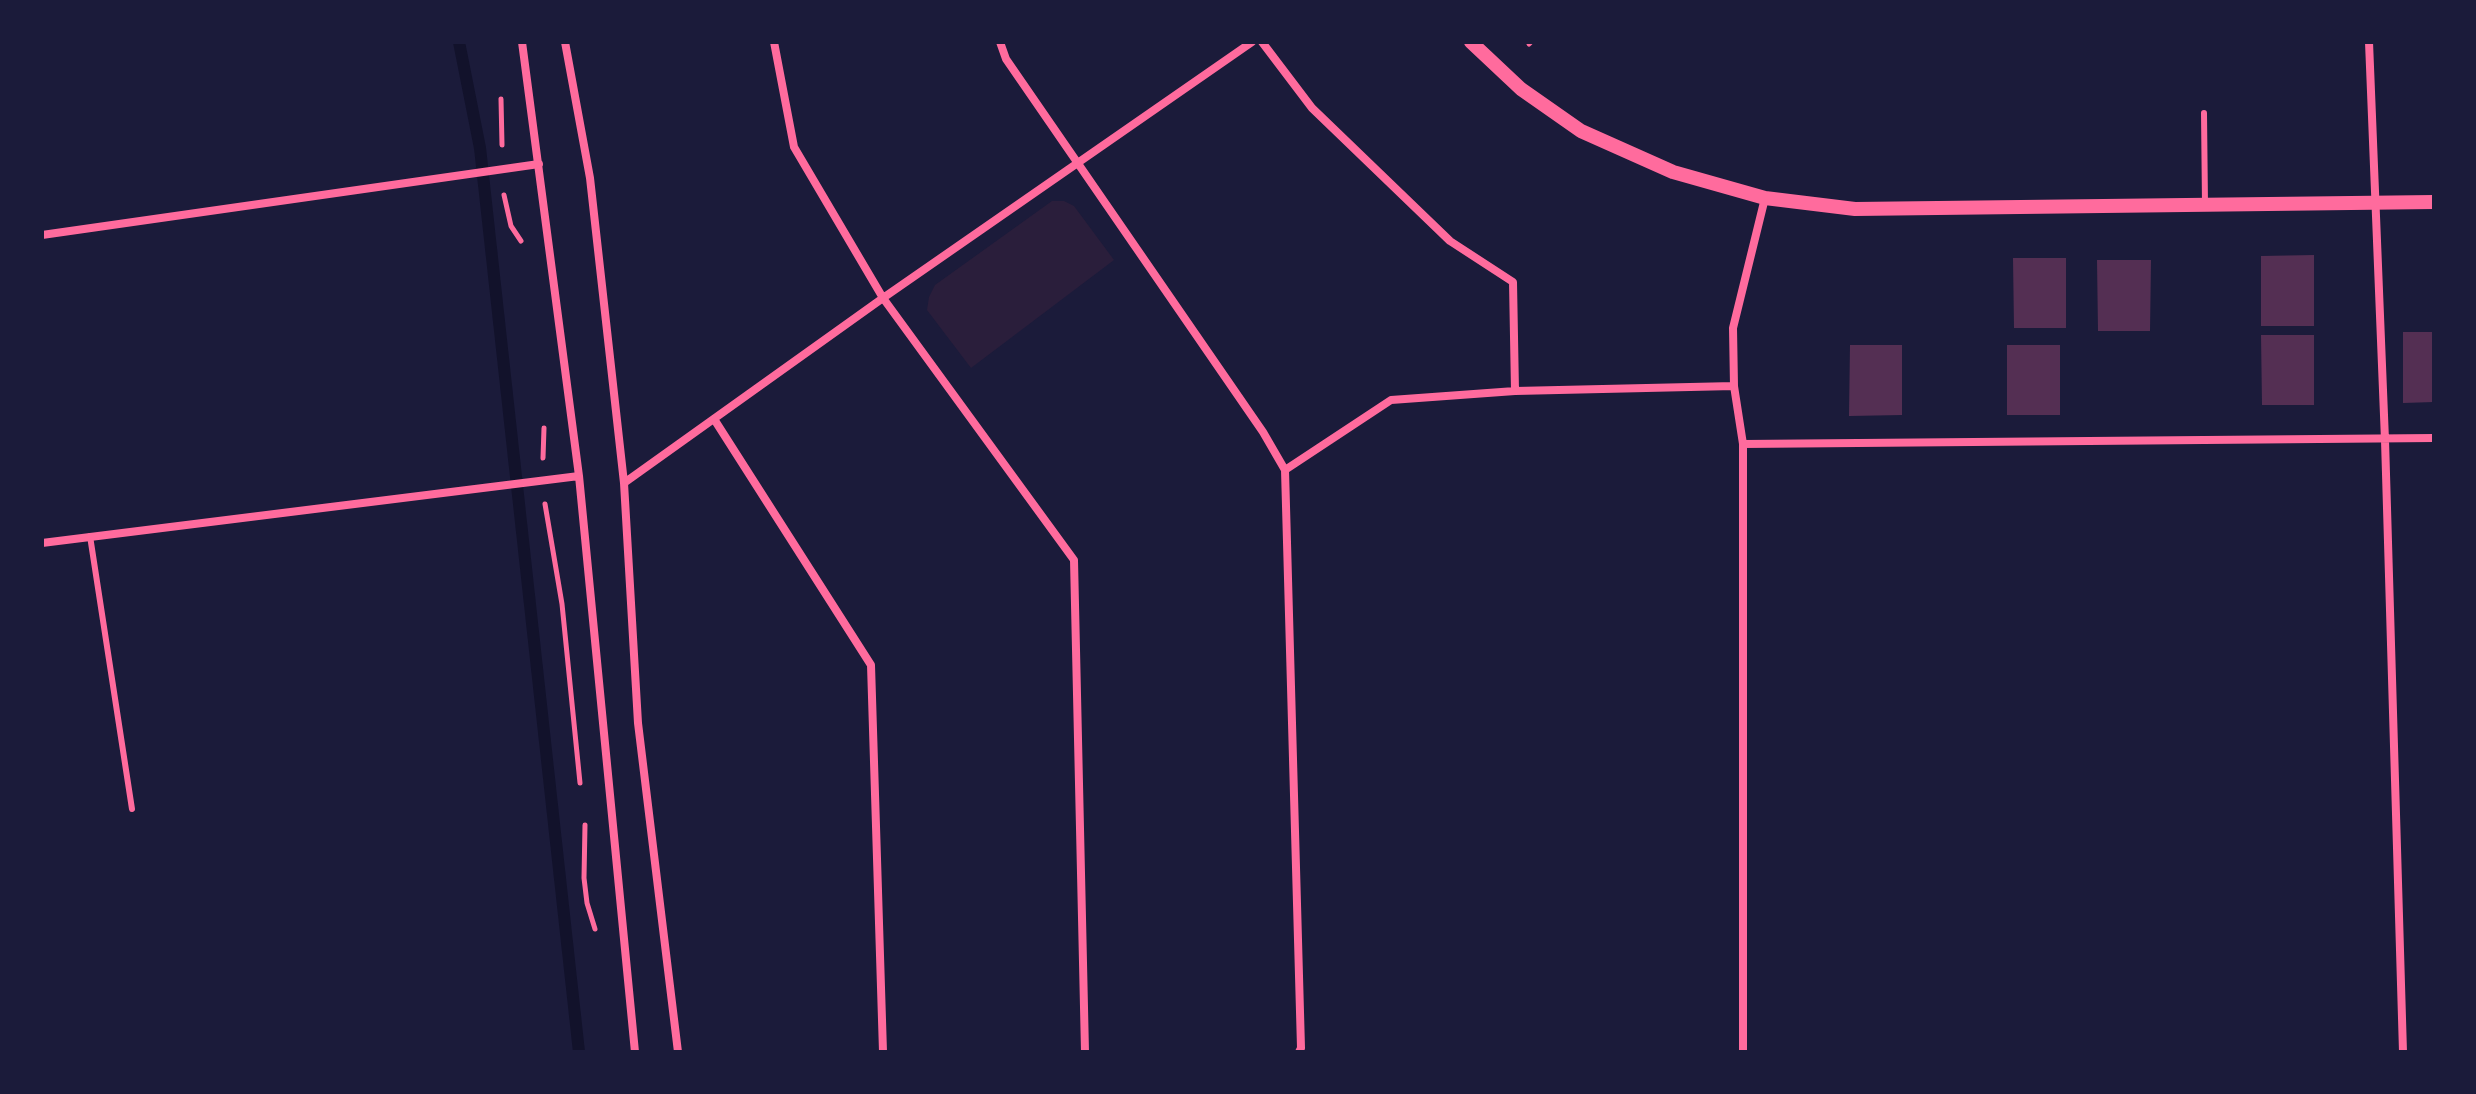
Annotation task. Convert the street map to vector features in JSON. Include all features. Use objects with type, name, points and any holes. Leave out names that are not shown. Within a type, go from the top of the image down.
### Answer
[{"type":"street","points":[[522,42],[579,476],[635,1052]]},
{"type":"street","points":[[565,42],[590,178],[624,483],[638,723],[678,1052]]},
{"type":"street","points":[[774,42],[794,147],[883,298],[1074,560],[1085,1052]]},
{"type":"street","points":[[1000,42],[1006,59],[1076,165],[1263,432],[1285,470],[1299,1052]]},
{"type":"street","points":[[624,483],[883,298],[1252,42]]},
{"type":"street","points":[[1262,42],[1312,108],[1450,241],[1513,282],[1515,391]]},
{"type":"street","points":[[1471,42],[1521,89],[1581,131],[1673,172],[1765,198],[1855,209],[2434,202]]},
{"type":"street","points":[[2369,42],[2385,440],[2403,1052]]},
{"type":"street","points":[[42,235],[539,164]]},
{"type":"street","points":[[1743,1052],[1743,444],[1734,386],[1733,328],[1765,198]]},
{"type":"street","points":[[1285,470],[1391,400],[1515,391],[1734,386]]},
{"type":"street","points":[[714,419],[871,665],[883,1052]]},
{"type":"street","points":[[1743,444],[2434,438]]},
{"type":"street","points":[[42,543],[579,476]]},
{"type":"lane","points":[[2204,113],[2205,205]]},
{"type":"lane","points":[[90,535],[132,809]]},
{"type":"path","points":[[501,87],[504,204],[511,226],[526,248]]},
{"type":"path","points":[[543,416],[542,480],[562,604],[581,792]]},
{"type":"path","points":[[585,817],[584,878],[597,940]]},
{"type":"shaded area","points":[[1052,201],[1064,201],[1074,206],[1114,260],[971,368],[927,310],[929,297],[935,285]]},
{"type":"building","points":[[2314,255],[2314,326],[2261,326],[2261,256]]},
{"type":"building","points":[[2013,258],[2066,258],[2066,328],[2014,328]]},
{"type":"building","points":[[2097,260],[2151,260],[2150,331],[2098,331]]},
{"type":"building","points":[[2403,332],[2434,332],[2434,402],[2403,403]]},
{"type":"building","points":[[2261,335],[2314,335],[2314,405],[2262,405]]},
{"type":"building","points":[[1850,345],[1902,345],[1902,415],[1849,416]]},
{"type":"building","points":[[2007,345],[2060,345],[2060,415],[2007,415]]},
{"type":"waterway","points":[[459,42],[480,148],[579,1052]]}]
